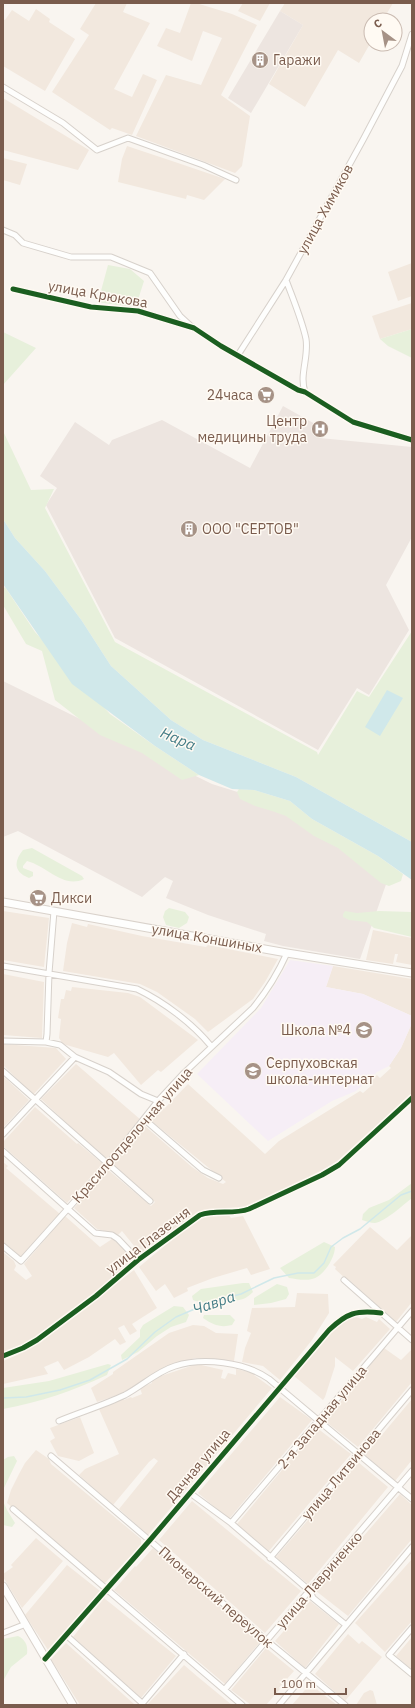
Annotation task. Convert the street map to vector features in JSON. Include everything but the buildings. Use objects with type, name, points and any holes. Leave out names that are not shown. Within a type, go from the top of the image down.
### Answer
[{"type":"main road","name":"улица Коншиных","points":[[3,902],[287,953],[412,973]]},
{"type":"main road","points":[[3,1586],[73,1705]]},
{"type":"street","name":"улица Химиков","points":[[238,355],[286,280],[402,66],[412,34]]},
{"type":"street","points":[[3,87],[64,123],[97,150],[128,138],[203,165],[236,180]]},
{"type":"street","points":[[3,230],[15,235],[23,244],[70,257],[111,257],[150,273],[180,316],[194,328]]},
{"type":"street","points":[[286,280],[306,338],[307,351],[303,386],[305,392]]},
{"type":"street","name":"улица Крюкова","points":[[13,289],[91,308],[138,312],[194,328],[221,346],[298,390],[305,392],[354,422],[412,440]]},
{"type":"street","points":[[46,1042],[49,973],[54,911]]},
{"type":"street","name":"Красилоотделочная улица","points":[[3,1246],[21,1261],[108,1164],[158,1101],[211,1046],[254,1008],[280,968],[287,953]]},
{"type":"street","points":[[3,966],[137,988],[188,1022],[211,1046]]},
{"type":"street","points":[[3,1041],[46,1042],[60,1045],[75,1057],[109,1072],[141,1094],[158,1101]]},
{"type":"street","points":[[3,1134],[75,1057]]},
{"type":"street","points":[[3,1071],[150,1201]]},
{"type":"street","name":"улица Глазечня","points":[[3,1356],[23,1348],[37,1340],[96,1296],[138,1260],[200,1215],[209,1211],[240,1212],[328,1172],[339,1165],[412,1098]]},
{"type":"street","points":[[144,1119],[203,1170],[218,1178]]},
{"type":"street","points":[[3,1150],[95,1233],[112,1236],[118,1239],[138,1260]]},
{"type":"street","points":[[344,1280],[412,1340]]},
{"type":"street","name":"Дачная улица","points":[[45,1659],[150,1540],[329,1330],[341,1319],[350,1314],[364,1311],[381,1313]]},
{"type":"street","name":"2-я Западная улица","points":[[231,1523],[320,1421],[412,1311]]},
{"type":"street","points":[[59,1421],[124,1395],[154,1376],[174,1366],[202,1361],[236,1366],[258,1371],[280,1387],[412,1498]]},
{"type":"street","name":"улица Литвинова","points":[[270,1558],[412,1390]]},
{"type":"street","name":"Пионерский переулок","points":[[51,1456],[267,1641],[345,1705]]},
{"type":"street","name":"улица Лавриненко","points":[[225,1689],[412,1471]]},
{"type":"street","points":[[190,1493],[231,1523],[310,1591],[313,1598],[346,1626]]},
{"type":"street","points":[[13,1509],[242,1705]]},
{"type":"street","points":[[279,1705],[412,1547]]},
{"type":"street","points":[[3,1633],[26,1624]]},
{"type":"street","points":[[412,1628],[389,1655],[412,1674]]},
{"type":"street","points":[[66,1636],[142,1704],[184,1654]]},
{"type":"shaded area","points":[[96,3],[127,3],[123,12],[150,23],[114,89],[132,97],[143,74],[157,80],[132,135],[112,128],[110,130],[52,92],[89,35],[80,29]]},
{"type":"shaded area","points":[[191,3],[196,3],[232,14],[257,25],[221,95],[250,116],[242,166],[235,173],[136,136],[166,75],[201,85],[222,38],[203,31],[192,61],[157,46],[166,28],[180,33]]},
{"type":"shaded area","points":[[243,3],[270,3],[260,21],[238,11]]},
{"type":"shaded area","points":[[285,3],[393,3],[388,12],[363,12],[363,52],[365,52],[359,63],[338,50],[305,107],[269,84],[303,25],[280,11]]},
{"type":"shaded area","points":[[36,9],[50,19],[49,22],[75,39],[45,91],[3,66],[3,19],[5,20],[12,10],[29,21]]},
{"type":"shaded area","points":[[280,11],[303,25],[251,113],[228,98]]},
{"type":"shaded area","points":[[3,98],[89,150],[78,170],[3,150]]},
{"type":"shaded area","points":[[127,146],[225,179],[204,200],[187,195],[186,199],[118,182],[122,159]]},
{"type":"shaded area","points":[[3,158],[27,164],[20,185],[3,180]]},
{"type":"shaded area","points":[[412,263],[412,296],[398,301],[388,272]]},
{"type":"shaded area","points":[[412,303],[412,329],[380,339],[372,316]]},
{"type":"shaded area","points":[[283,406],[324,429],[320,438],[412,447],[412,537],[386,585],[409,630],[369,695],[357,688],[318,750],[115,638],[46,505],[57,488],[40,476],[75,422],[109,445],[112,440],[162,420],[250,468]]},
{"type":"shaded area","points":[[3,681],[212,784],[286,807],[391,870],[360,959],[283,946],[264,941],[266,934],[208,915],[166,898],[173,881],[165,877],[142,897],[18,831],[3,837]]},
{"type":"shaded area","points":[[3,911],[49,918],[44,967],[3,960]]},
{"type":"shaded area","points":[[72,923],[87,927],[88,924],[142,936],[206,947],[208,945],[278,959],[253,999],[208,1032],[195,1019],[157,992],[140,984],[63,971],[67,943]]},
{"type":"shaded area","points":[[373,930],[412,938],[412,965],[396,962],[398,954],[395,954],[393,964],[366,960]]},
{"type":"shaded area","points":[[290,960],[333,966],[326,987],[363,994],[412,1016],[412,1023],[401,1048],[389,1066],[377,1072],[356,1091],[332,1101],[268,1141],[197,1074],[261,1008]]},
{"type":"shaded area","points":[[333,966],[412,979],[412,1016],[363,994],[326,987]]},
{"type":"shaded area","points":[[3,974],[44,982],[42,1038],[3,1035]]},
{"type":"shaded area","points":[[72,987],[128,993],[140,997],[198,1040],[161,1072],[158,1070],[141,1085],[114,1053],[108,1057],[63,1044],[59,1038],[61,1019],[58,1018],[61,999],[64,999],[66,990],[71,991]]},
{"type":"shaded area","points":[[412,1023],[412,1094],[344,1157],[312,1176],[243,1209],[209,1209],[197,1213],[144,1252],[139,1252],[122,1231],[118,1235],[97,1229],[74,1208],[107,1169],[151,1206],[155,1202],[112,1163],[145,1126],[192,1167],[208,1178],[223,1184],[226,1182],[149,1119],[160,1106],[164,1109],[188,1084],[265,1154],[279,1141],[360,1091],[363,1093],[371,1086],[368,1083],[377,1075],[380,1078],[391,1068],[389,1066],[401,1048]]},
{"type":"shaded area","points":[[3,1044],[56,1048],[66,1059],[33,1095],[3,1065]]},
{"type":"shaded area","points":[[76,1064],[141,1120],[106,1160],[41,1099]]},
{"type":"shaded area","points":[[3,1076],[29,1100],[3,1128]]},
{"type":"shaded area","points":[[35,1107],[77,1144],[78,1143],[103,1164],[67,1203],[3,1146],[3,1142]]},
{"type":"shaded area","points":[[3,1162],[8,1166],[6,1168],[60,1214],[21,1257],[3,1242]]},
{"type":"shaded area","points":[[208,1214],[228,1214],[231,1218],[243,1216],[270,1269],[251,1275],[247,1268],[213,1278],[187,1288],[188,1291],[174,1298],[165,1284],[156,1291],[139,1267],[196,1220]]},
{"type":"shaded area","points":[[65,1216],[100,1247],[112,1239],[122,1246],[133,1261],[95,1293],[42,1333],[25,1344],[3,1353],[3,1252],[14,1261],[16,1266],[14,1270],[26,1280],[32,1276],[24,1264]]},
{"type":"shaded area","points":[[370,1227],[397,1250],[412,1235],[412,1302],[396,1322],[348,1279],[347,1280],[335,1269],[336,1267],[333,1265]]},
{"type":"shaded area","points":[[134,1270],[157,1308],[132,1324],[137,1331],[130,1335],[124,1325],[118,1328],[126,1342],[120,1345],[115,1339],[89,1357],[64,1370],[58,1361],[44,1367],[48,1374],[3,1384],[3,1361],[17,1355],[54,1332]]},
{"type":"shaded area","points":[[297,1293],[328,1294],[329,1313],[312,1340],[280,1380],[263,1366],[242,1362],[245,1348],[251,1333],[247,1331],[252,1308],[295,1307]]},
{"type":"shaded area","points":[[351,1317],[362,1319],[366,1317],[377,1322],[379,1319],[390,1329],[353,1371],[335,1357],[335,1366],[323,1400],[294,1376],[332,1329]]},
{"type":"shaded area","points":[[193,1325],[204,1326],[216,1333],[238,1334],[234,1361],[196,1358],[176,1363],[154,1373],[124,1393],[97,1402],[91,1388],[113,1374],[113,1372],[169,1333]]},
{"type":"shaded area","points":[[384,1348],[401,1360],[412,1349],[412,1382],[358,1447],[325,1421]]},
{"type":"shaded area","points":[[197,1364],[223,1370],[221,1378],[225,1379],[228,1373],[236,1375],[236,1369],[254,1373],[254,1375],[272,1388],[148,1535],[119,1509],[158,1461],[154,1458],[149,1462],[113,1505],[79,1475],[85,1469],[119,1454],[99,1409],[123,1398],[124,1400],[142,1394],[140,1388],[152,1383],[152,1379]]},
{"type":"shaded area","points":[[280,1397],[312,1420],[229,1519],[198,1493]]},
{"type":"shaded area","points":[[412,1399],[412,1460],[395,1481],[365,1455]]},
{"type":"shaded area","points":[[80,1417],[94,1453],[79,1461],[58,1456],[50,1441],[55,1438],[50,1428]]},
{"type":"shaded area","points":[[317,1428],[351,1454],[268,1552],[237,1524]]},
{"type":"shaded area","points":[[36,1450],[49,1459],[51,1464],[141,1539],[141,1545],[104,1584],[7,1503],[11,1490],[25,1463]]},
{"type":"shaded area","points":[[358,1462],[388,1487],[308,1584],[276,1557]]},
{"type":"shaded area","points":[[400,1494],[412,1505],[412,1539],[348,1616],[316,1591]]},
{"type":"shaded area","points":[[192,1501],[301,1591],[265,1633],[159,1540]]},
{"type":"shaded area","points":[[36,1538],[63,1561],[22,1608],[3,1577],[3,1574],[13,1567],[11,1565]]},
{"type":"shaded area","points":[[153,1548],[260,1642],[225,1684],[114,1590]]},
{"type":"shaded area","points":[[412,1559],[412,1621],[385,1652],[355,1623]]},
{"type":"shaded area","points":[[67,1565],[100,1591],[48,1650],[25,1615]]},
{"type":"shaded area","points":[[104,1598],[176,1656],[141,1698],[73,1637]]},
{"type":"shaded area","points":[[310,1601],[339,1624],[305,1668],[275,1641]]},
{"type":"shaded area","points":[[348,1634],[359,1644],[362,1641],[382,1657],[345,1701],[315,1674]]},
{"type":"shaded area","points":[[412,1637],[412,1670],[396,1656]]},
{"type":"shaded area","points":[[66,1643],[134,1704],[80,1705],[51,1659]]},
{"type":"shaded area","points":[[266,1648],[294,1671],[266,1705],[251,1705],[231,1690]]},
{"type":"shaded area","points":[[184,1665],[198,1677],[232,1705],[147,1705]]},
{"type":"shaded area","points":[[310,1684],[337,1705],[292,1705]]},
{"type":"shaded area","points":[[370,1690],[373,1691],[377,1705],[356,1705],[364,1693]]},
{"type":"green space","points":[[108,265],[130,269],[144,281],[136,306],[129,307],[98,302]]},
{"type":"green space","points":[[412,329],[412,358],[388,346],[380,339]]},
{"type":"green space","points":[[3,332],[36,348],[3,385]]},
{"type":"green space","points":[[3,431],[31,490],[54,489],[45,508],[115,642],[317,752],[318,755],[357,691],[369,697],[412,631],[412,842],[296,777],[203,740],[171,720],[111,666],[82,621],[45,571],[15,538],[3,519]]},
{"type":"green space","points":[[5,587],[35,632],[110,714],[199,775],[182,780],[142,753],[100,735],[55,700],[42,651],[26,644],[3,605],[3,590]]},
{"type":"green space","points":[[239,789],[254,790],[290,801],[312,819],[378,856],[403,874],[401,881],[389,886],[381,883],[338,848],[314,836],[286,816],[255,806],[240,799],[237,792]]},
{"type":"green space","points":[[32,848],[82,876],[84,879],[69,881],[62,879],[27,861],[23,868],[33,872],[33,876],[29,878],[24,876],[20,873],[17,866],[18,858],[23,850]]},
{"type":"green space","points":[[169,908],[185,912],[189,917],[187,923],[179,928],[166,925],[163,917],[165,911]]},
{"type":"green space","points":[[345,911],[357,913],[379,911],[412,912],[412,937],[374,928],[367,922],[349,920],[343,917]]},
{"type":"green space","points":[[412,1183],[412,1198],[394,1212],[375,1223],[362,1220],[363,1214],[369,1208],[389,1200]]},
{"type":"green space","points":[[324,1242],[335,1247],[333,1256],[328,1266],[316,1278],[300,1280],[289,1278],[280,1268]]},
{"type":"green space","points":[[249,1283],[253,1292],[243,1299],[232,1302],[218,1303],[204,1303],[193,1300],[192,1296],[201,1289]]},
{"type":"green space","points":[[277,1284],[287,1287],[289,1294],[286,1299],[254,1305],[254,1298]]},
{"type":"green space","points":[[174,1306],[183,1307],[189,1315],[186,1322],[171,1327],[157,1336],[138,1352],[122,1360],[121,1355],[140,1337],[140,1330],[143,1325]]},
{"type":"green space","points":[[204,1315],[230,1315],[235,1320],[232,1325],[221,1326],[203,1318]]},
{"type":"green space","points":[[108,1364],[111,1365],[107,1375],[94,1381],[43,1399],[3,1409],[3,1388],[49,1381]]},
{"type":"green space","points":[[14,1456],[17,1461],[3,1490],[3,1460]]},
{"type":"green space","points":[[3,1501],[15,1523],[12,1527],[3,1525]]},
{"type":"green space","points":[[18,1636],[23,1639],[26,1644],[27,1654],[11,1667],[3,1681],[3,1639]]},
{"type":"water","name":"Нара","points":[[3,519],[15,538],[45,571],[82,621],[111,666],[171,720],[203,740],[296,777],[412,842],[412,880],[378,856],[312,819],[290,801],[254,790],[232,789],[199,775],[155,746],[72,684],[3,584]]},
{"type":"water","points":[[387,690],[403,698],[380,736],[365,727]]},
{"type":"waterway","name":"Чавра","points":[[3,1398],[26,1397],[60,1390],[90,1380],[127,1359],[155,1332],[176,1317],[211,1302],[241,1294],[274,1278],[298,1273],[314,1273],[324,1263],[331,1247],[343,1238],[360,1229],[401,1195],[412,1191]]},
{"type":"cycle path","points":[[13,289],[91,307],[138,311],[194,328],[221,346],[298,390],[305,392],[353,422],[412,440]]},
{"type":"cycle path","points":[[3,1356],[23,1348],[37,1340],[96,1296],[138,1260],[200,1215],[212,1212],[237,1212],[249,1209],[322,1175],[339,1165],[412,1098]]},
{"type":"cycle path","points":[[45,1659],[150,1540],[329,1330],[341,1320],[352,1314],[365,1312],[381,1313]]},
{"type":"place","name":"Гаражи","points":[[260,60]]},
{"type":"place","name":"24часа","points":[[266,395]]},
{"type":"place","name":"Центр медицины труда","points":[[320,429]]},
{"type":"place","name":"ООО \"СЕРТОВ\"","points":[[189,529]]},
{"type":"place","name":"Дикси","points":[[38,898]]},
{"type":"place","name":"Школа №4","points":[[364,1030]]},
{"type":"place","name":"Серпуховская школа-интернат","points":[[253,1071]]}]
